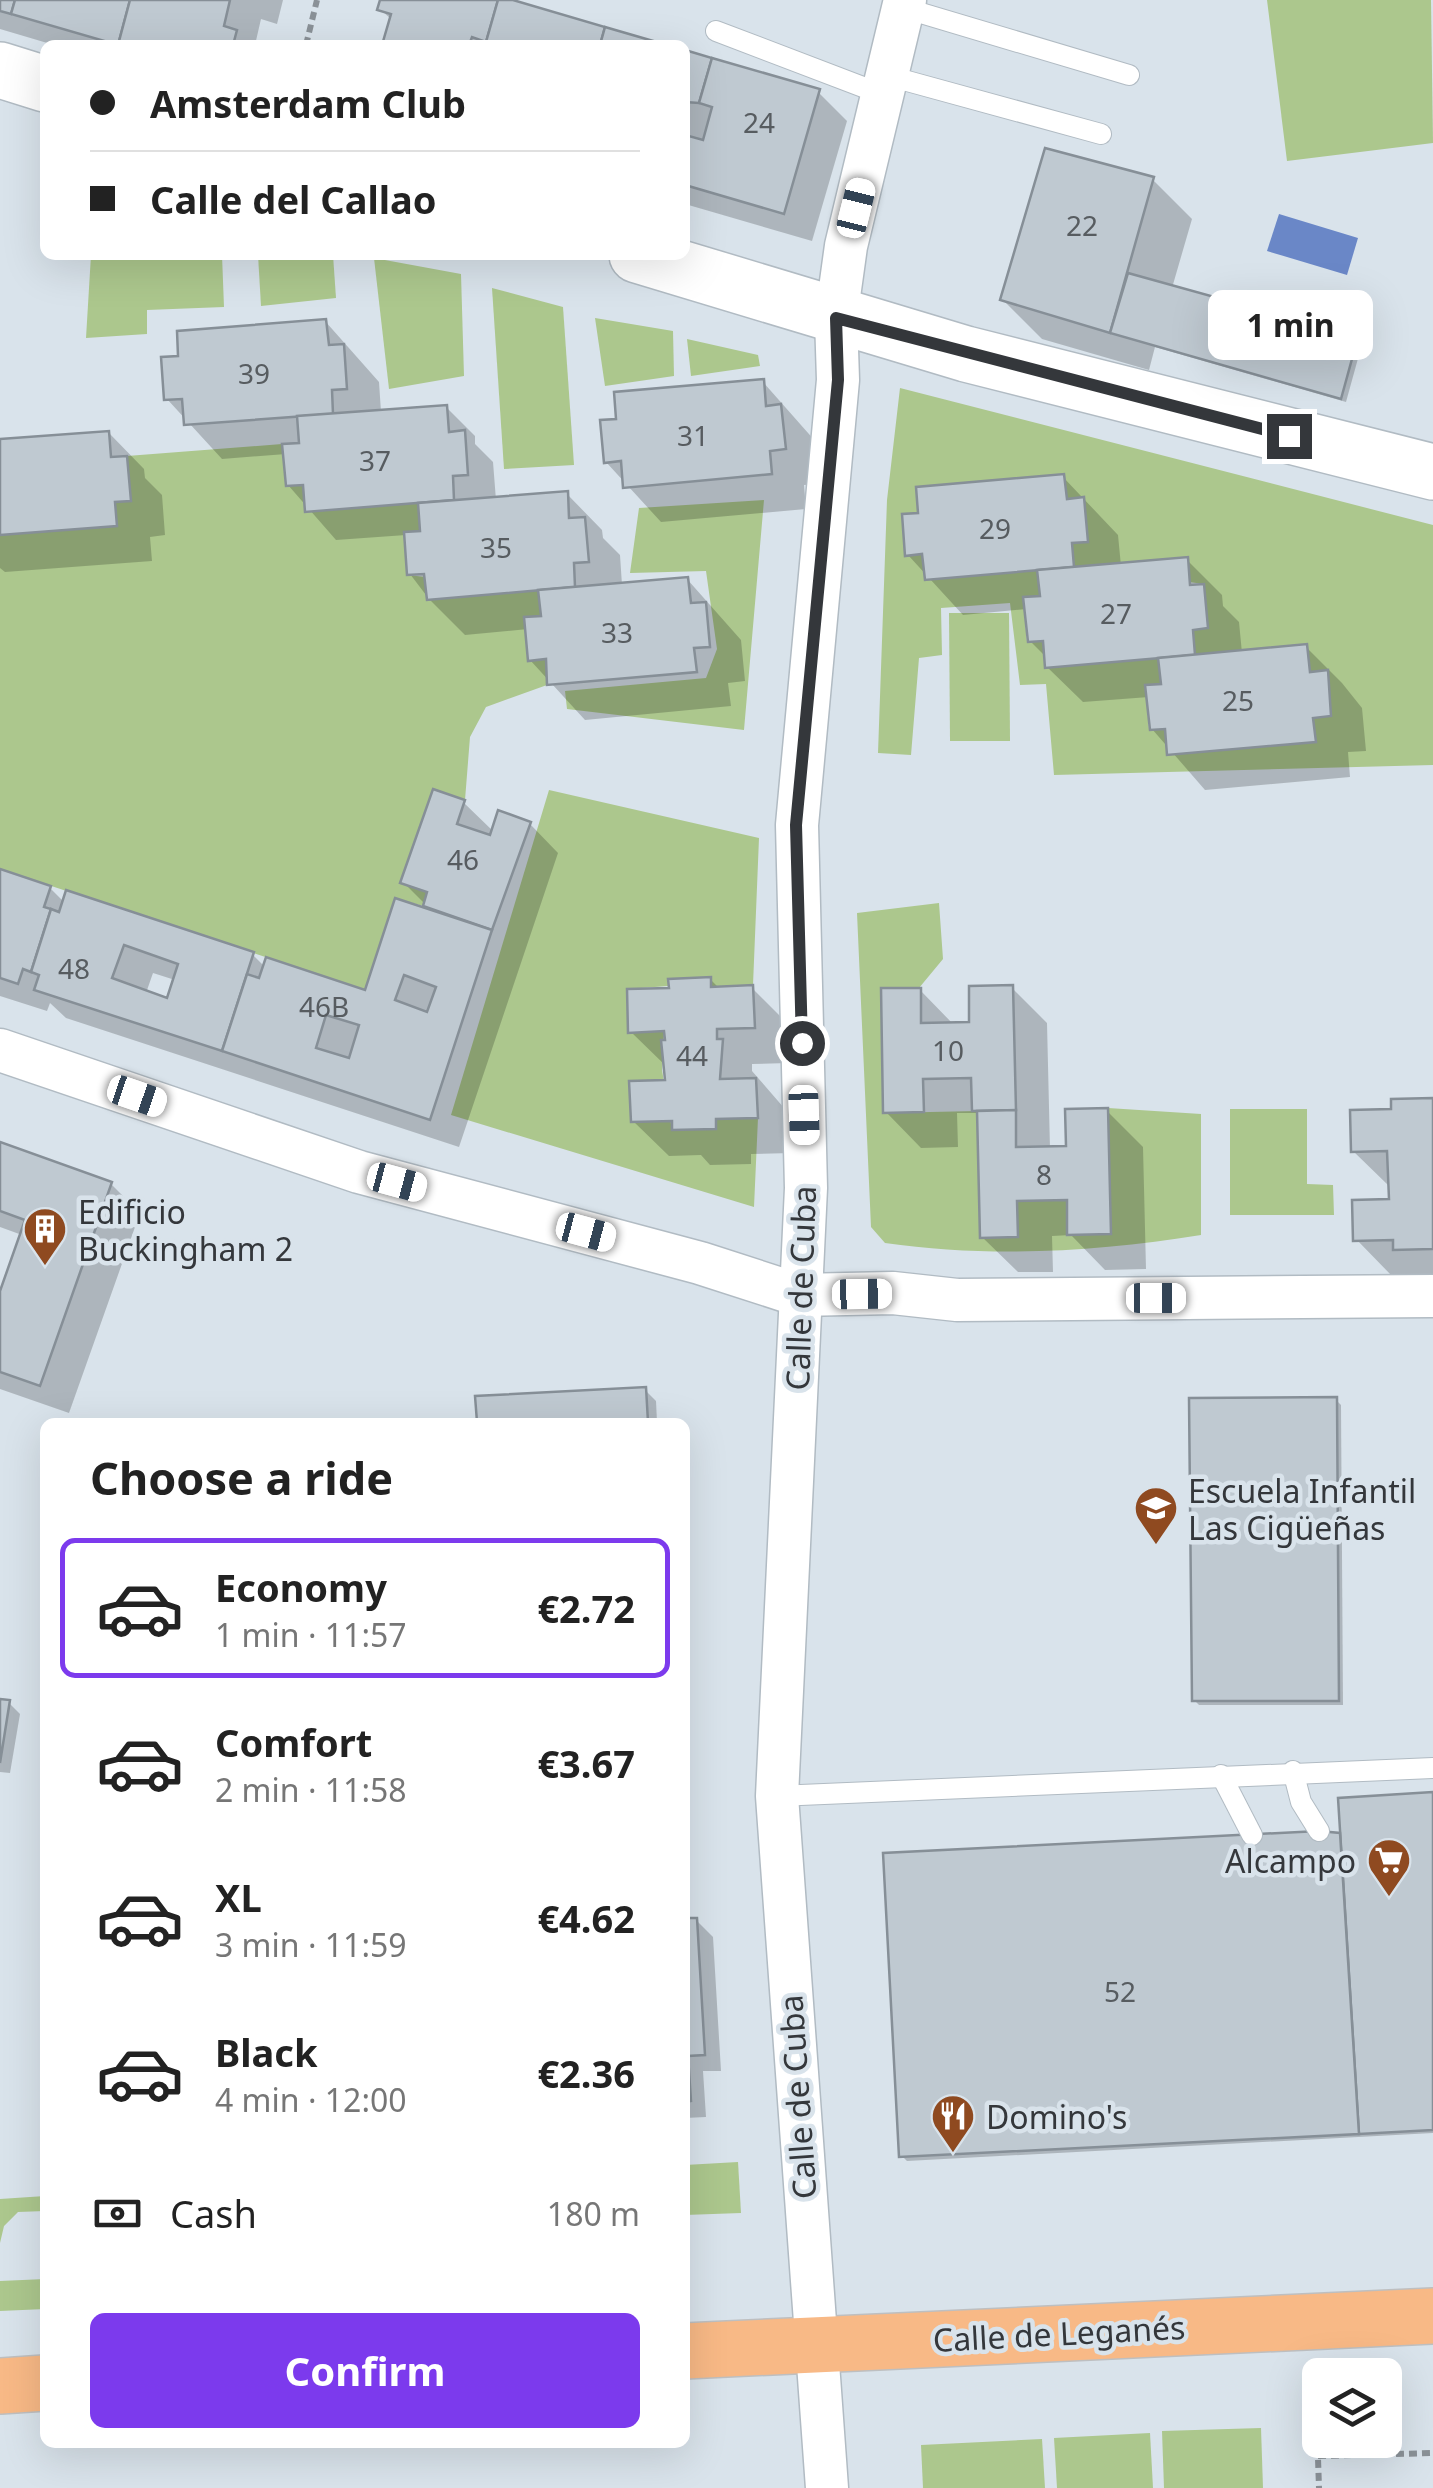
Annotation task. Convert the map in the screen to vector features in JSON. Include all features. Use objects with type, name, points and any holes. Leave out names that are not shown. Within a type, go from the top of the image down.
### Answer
[{"type":"main road","name":"Calle de Leganés","points":[[690,2351],[1433,2316]]},
{"type":"main road","points":[[0,2386],[40,2384]]},
{"type":"street","name":"Calle de Cuba","points":[[827,2488],[777,1796],[806,1188],[796,825],[838,380],[836,318],[846,246],[904,4]]},
{"type":"street","points":[[0,70],[40,82]]},
{"type":"street","points":[[655,260],[762,290],[836,318],[1433,472]]},
{"type":"street","points":[[0,1050],[359,1172],[700,1263],[799,1296],[893,1293],[958,1300],[1433,1296]]},
{"type":"lane","points":[[904,4],[1129,74]]},
{"type":"lane","points":[[716,31],[886,86],[1101,134]]},
{"type":"lane","points":[[777,1796],[1433,1768]]},
{"type":"lane","points":[[1293,1772],[1301,1802],[1318,1832]]},
{"type":"lane","points":[[1221,1775],[1252,1835]]},
{"type":"path","points":[[307,40],[317,0]]},
{"type":"path","points":[[1314,2322],[1315,2358]]},
{"type":"path","points":[[1402,2454],[1433,2453]]},
{"type":"path","points":[[1318,2458],[1320,2488]]},
{"type":"green space","points":[[1267,0],[1431,0],[1433,143],[1287,161]]},
{"type":"green space","points":[[91,260],[222,260],[224,307],[147,310],[147,334],[86,338]]},
{"type":"green space","points":[[258,260],[333,260],[336,298],[261,306]]},
{"type":"green space","points":[[374,260],[461,274],[464,376],[389,389]]},
{"type":"green space","points":[[492,288],[563,307],[574,465],[504,469]]},
{"type":"green space","points":[[595,318],[673,331],[674,376],[605,386]]},
{"type":"green space","points":[[687,339],[758,355],[760,366],[691,376]]},
{"type":"green space","points":[[900,388],[1433,525],[1433,765],[1054,775],[1046,684],[1020,685],[1010,603],[941,608],[942,655],[919,658],[911,755],[878,753],[887,500]],"holes":[[[1064,474],[1067,499],[1087,542],[1072,543],[1074,567],[1204,584],[1208,628],[1193,630],[1195,655],[1310,672],[1328,671],[1331,716],[1313,718],[1315,742],[1167,755],[1165,729],[1149,729],[1145,685],[1161,684],[1158,658],[1045,668],[1043,641],[1027,642],[1023,598],[1040,596],[1037,570],[925,580],[922,554],[905,555],[902,514],[918,513],[916,487]]]},
{"type":"green space","points":[[282,444],[286,486],[303,485],[305,512],[418,503],[420,531],[404,533],[408,575],[538,590],[541,616],[524,618],[528,660],[546,659],[547,685],[486,707],[470,737],[465,800],[433,789],[401,883],[427,892],[423,906],[395,898],[365,990],[0,869],[0,535],[117,526],[115,502],[130,501],[127,456]]},
{"type":"green space","points":[[764,500],[744,730],[567,709],[565,691],[706,678],[717,649],[706,571],[630,573],[639,508]]},
{"type":"green space","points":[[949,613],[1009,613],[1010,741],[950,741]]},
{"type":"green space","points":[[549,790],[759,838],[753,985],[711,987],[711,977],[668,979],[668,986],[628,989],[628,1032],[664,1031],[662,1070],[672,1130],[716,1129],[716,1119],[758,1118],[754,1207],[451,1115]]},
{"type":"green space","points":[[939,903],[943,959],[919,988],[881,989],[883,1113],[977,1111],[980,1237],[1018,1237],[1017,1201],[1067,1200],[1068,1235],[1111,1234],[1108,1108],[1201,1114],[1201,1235],[1122,1246],[1003,1252],[885,1243],[871,1227],[857,913]]},
{"type":"green space","points":[[1230,1109],[1307,1109],[1307,1184],[1333,1185],[1334,1215],[1230,1215]]},
{"type":"green space","points":[[738,2162],[741,2213],[690,2215],[690,2165]]},
{"type":"green space","points":[[40,2196],[40,2211],[18,2212],[4,2226],[0,2243],[0,2199]]},
{"type":"green space","points":[[40,2279],[40,2309],[0,2311],[0,2281]]},
{"type":"green space","points":[[1261,2428],[1263,2488],[1164,2488],[1162,2431]]},
{"type":"green space","points":[[1150,2433],[1153,2488],[1057,2488],[1054,2438]]},
{"type":"green space","points":[[1042,2439],[1045,2488],[923,2488],[921,2445]]},
{"type":"water","points":[[1279,214],[1358,238],[1347,275],[1267,251]]},
{"type":"building","points":[[0,0],[15,0],[11,14],[0,11]]},
{"type":"building","points":[[15,0],[130,0],[119,40],[101,40],[11,14]]},
{"type":"building","points":[[130,0],[230,0],[224,26],[237,30],[234,40],[119,40]]},
{"type":"building","points":[[380,0],[498,0],[487,40],[383,40],[391,14],[377,10]]},
{"type":"building","points":[[498,0],[513,0],[605,27],[601,40],[487,40]]},
{"type":"building","points":[[605,27],[650,40],[601,40]]},
{"type":"building","points":[[690,51],[712,58],[699,103],[690,102]]},
{"type":"building","points":[[712,58],[820,89],[784,214],[690,186],[690,136],[703,140],[712,107],[699,103]]},
{"type":"building","points":[[1045,148],[1154,177],[1110,333],[1000,300]]},
{"type":"building","points":[[1128,273],[1358,337],[1341,399],[1110,333]]},
{"type":"building","points":[[326,319],[329,345],[344,344],[347,389],[332,390],[333,414],[184,425],[182,399],[164,400],[161,357],[178,356],[177,331]]},
{"type":"building","points":[[764,379],[766,406],[781,404],[786,449],[770,451],[772,474],[623,488],[621,461],[604,463],[600,420],[616,419],[614,392]]},
{"type":"building","points":[[447,405],[449,432],[465,430],[468,475],[453,476],[454,500],[305,512],[303,485],[286,486],[282,444],[299,443],[297,416]]},
{"type":"building","points":[[109,431],[111,457],[127,456],[131,501],[115,502],[117,526],[0,535],[0,439]]},
{"type":"building","points":[[1064,474],[1067,499],[1084,497],[1088,542],[1072,543],[1074,567],[925,580],[922,554],[905,556],[902,514],[918,513],[916,487]]},
{"type":"building","points":[[568,491],[569,518],[585,517],[589,562],[574,563],[575,587],[427,600],[424,574],[407,575],[404,532],[420,531],[418,503]]},
{"type":"building","points":[[1188,557],[1190,585],[1204,584],[1208,628],[1193,630],[1195,655],[1045,668],[1043,641],[1028,642],[1023,597],[1040,596],[1037,570]]},
{"type":"building","points":[[688,577],[691,603],[706,602],[710,647],[694,648],[697,672],[547,685],[546,659],[528,661],[524,617],[541,616],[538,590]]},
{"type":"building","points":[[1307,644],[1310,672],[1328,670],[1331,716],[1313,718],[1316,742],[1167,755],[1165,729],[1150,730],[1145,685],[1161,684],[1158,658]]},
{"type":"building","points":[[433,789],[465,800],[457,824],[490,835],[498,810],[531,822],[492,930],[423,906],[427,892],[400,883]]},
{"type":"building","points":[[0,869],[51,886],[44,907],[51,909],[31,972],[23,969],[18,984],[0,978]]},
{"type":"building","points":[[66,890],[254,952],[222,1051],[34,990],[39,975],[31,972],[51,909],[59,912]],"holes":[[[124,945],[178,964],[167,998],[112,978]]]},
{"type":"building","points":[[395,898],[492,930],[430,1120],[222,1051],[247,974],[259,978],[266,957],[365,990]],"holes":[[[404,975],[436,987],[427,1012],[395,1000]],[[326,1015],[359,1025],[349,1058],[316,1048]]]},
{"type":"building","points":[[711,977],[711,987],[753,985],[755,1028],[717,1029],[717,1039],[723,1039],[720,1079],[756,1078],[758,1118],[716,1119],[716,1129],[672,1130],[672,1121],[631,1122],[629,1081],[665,1080],[661,1040],[665,1040],[664,1031],[628,1033],[627,989],[669,988],[668,979]]},
{"type":"building","points":[[1013,985],[1016,1110],[972,1111],[971,1078],[923,1079],[924,1112],[883,1113],[881,988],[921,988],[921,1023],[969,1022],[969,986]]},
{"type":"building","points":[[1433,1098],[1433,1249],[1393,1250],[1393,1240],[1353,1241],[1352,1200],[1389,1199],[1387,1151],[1351,1152],[1350,1110],[1391,1109],[1391,1099]]},
{"type":"building","points":[[1108,1108],[1111,1234],[1067,1235],[1067,1200],[1017,1201],[1018,1237],[980,1238],[977,1111],[1016,1110],[1016,1147],[1066,1146],[1065,1109]]},
{"type":"building","name":"Edificio Buckingham 2","points":[[0,1142],[112,1182],[40,1386],[0,1372],[0,1291],[25,1220],[0,1211]]},
{"type":"building","points":[[646,1387],[648,1418],[477,1418],[475,1396]]},
{"type":"building","points":[[1337,1397],[1339,1701],[1192,1701],[1189,1398]]},
{"type":"building","points":[[0,1699],[10,1700],[0,1763]]},
{"type":"building","name":"Alcampo","points":[[1433,1792],[1433,2130],[1359,2134],[1338,1798]]},
{"type":"building","points":[[1340,1833],[1359,2134],[899,2157],[883,1853]]},
{"type":"building","points":[[690,1918],[697,1918],[705,2055],[690,2056]]},
{"type":"place","name":"Edificio Buckingham 2","points":[[45,1267]]},
{"type":"place","name":"Escuela Infantil Las Cigüeñas","points":[[1156,1546]]},
{"type":"place","name":"Alcampo","points":[[1389,1898]]},
{"type":"place","name":"Domino's","points":[[953,2154]]},
{"type":"route","points":[[802,1043],[796,825],[838,380],[836,318],[1289,436]]}]
